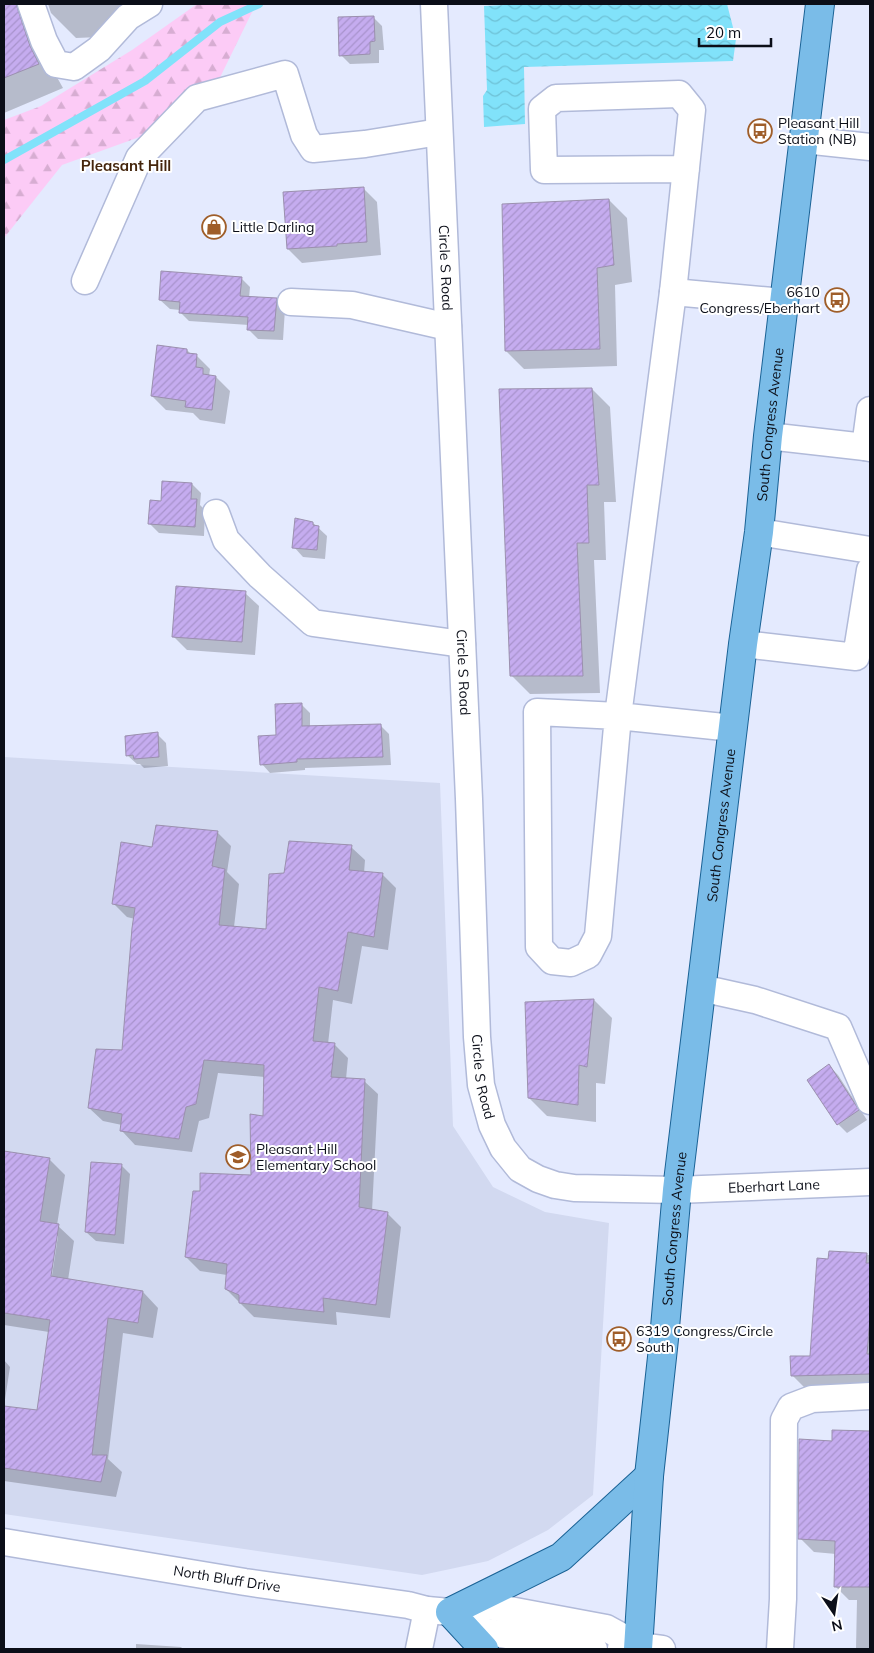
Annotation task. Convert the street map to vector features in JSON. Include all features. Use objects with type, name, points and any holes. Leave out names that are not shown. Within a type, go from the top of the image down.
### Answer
[{"type":"main road","name":"South Congress Avenue","points":[[646,1648],[649,1476],[664,1339],[677,1190],[743,644],[759,532],[768,436],[820,4]]},
{"type":"main road","points":[[484,1649],[438,1611],[561,1557],[649,1476]]},
{"type":"street","points":[[31,4],[44,41],[56,64],[74,67],[99,49],[128,17],[149,4]]},
{"type":"street","name":"Circle S Road","points":[[434,4],[477,1037],[481,1085],[492,1125],[503,1148],[520,1169],[538,1179],[555,1185],[574,1188],[677,1190]]},
{"type":"street","points":[[85,281],[139,158],[198,98],[286,74],[304,136],[313,148],[365,144],[440,132]]},
{"type":"street","points":[[686,168],[544,170],[542,109],[556,98],[679,94],[692,110],[686,168],[673,292],[618,716],[598,936],[588,955],[571,964],[552,962],[539,947],[537,712],[618,716],[733,728]]},
{"type":"street","points":[[804,140],[870,147]]},
{"type":"street","points":[[673,292],[784,302]]},
{"type":"street","points":[[291,302],[352,305],[448,327]]},
{"type":"street","points":[[768,436],[868,447],[870,410]]},
{"type":"street","points":[[216,512],[226,540],[260,576],[313,623],[462,644]]},
{"type":"street","points":[[759,532],[870,550]]},
{"type":"street","points":[[743,644],[856,657],[870,570]]},
{"type":"street","points":[[701,988],[755,1000],[838,1027],[870,1101]]},
{"type":"street","name":"Eberhart Lane","points":[[677,1190],[870,1182]]},
{"type":"street","points":[[780,1649],[783,1599],[784,1420],[791,1406],[812,1399],[870,1396]]},
{"type":"street","name":"North Bluff Drive","points":[[4,1542],[244,1582],[438,1611],[482,1631],[594,1649]]},
{"type":"street","name":"North Bluff Drive","points":[[438,1611],[488,1606],[606,1628],[646,1648]]},
{"type":"street","points":[[419,1649],[438,1611]]},
{"type":"street","points":[[608,1649],[646,1648]]},
{"type":"shaded area","name":"Pleasant Hill Elementary School","points":[[4,757],[440,783],[453,1126],[493,1187],[545,1212],[609,1223],[593,1495],[548,1530],[488,1561],[422,1575],[4,1514]]},
{"type":"green space","points":[[197,4],[256,4],[208,102],[159,130],[62,165],[4,238],[4,120],[41,106],[132,50]]},
{"type":"water","points":[[523,4],[727,4],[736,39],[733,61],[524,67],[525,124],[484,127],[483,96],[487,90],[484,6]]},
{"type":"building","points":[[4,4],[16,4],[30,46],[39,64],[4,78]]},
{"type":"building","points":[[374,16],[375,41],[370,42],[370,54],[339,56],[338,17]]},
{"type":"building","points":[[364,187],[367,242],[287,249],[283,192]]},
{"type":"building","points":[[609,199],[614,265],[597,268],[600,349],[505,351],[502,204]]},
{"type":"building","points":[[161,271],[242,277],[240,296],[277,298],[274,331],[247,330],[248,317],[179,313],[180,302],[159,300]]},
{"type":"building","points":[[157,345],[187,349],[187,353],[197,354],[196,367],[203,368],[203,374],[216,376],[212,410],[185,407],[186,401],[151,396]]},
{"type":"building","points":[[592,388],[599,485],[587,485],[589,543],[577,543],[583,676],[510,676],[499,389]]},
{"type":"building","points":[[162,481],[192,483],[191,499],[197,499],[195,527],[148,524],[150,500],[161,501]]},
{"type":"building","points":[[295,518],[313,522],[313,525],[319,526],[317,550],[292,548]]},
{"type":"building","points":[[176,586],[246,591],[242,642],[172,637]]},
{"type":"building","points":[[302,703],[302,726],[381,724],[383,757],[297,759],[297,762],[260,765],[258,736],[276,735],[275,704]]},
{"type":"building","points":[[158,732],[159,757],[134,759],[133,755],[126,756],[125,736]]},
{"type":"building","points":[[156,825],[218,831],[212,866],[225,869],[219,925],[266,929],[269,874],[284,873],[289,841],[352,845],[349,870],[383,873],[374,937],[348,932],[338,991],[319,987],[313,1041],[335,1043],[331,1077],[365,1079],[359,1207],[388,1212],[376,1305],[323,1298],[324,1312],[239,1303],[239,1295],[225,1289],[227,1264],[185,1257],[193,1191],[200,1191],[200,1173],[251,1175],[250,1114],[263,1116],[264,1065],[204,1060],[196,1104],[186,1107],[179,1139],[120,1131],[122,1114],[88,1108],[96,1049],[122,1050],[135,908],[112,904],[121,842],[152,847]]},
{"type":"building","points":[[594,999],[587,1067],[579,1065],[578,1105],[528,1098],[525,1002]]},
{"type":"building","points":[[829,1064],[859,1110],[837,1125],[807,1080]]},
{"type":"building","points":[[4,1151],[50,1158],[40,1221],[59,1224],[51,1276],[143,1291],[138,1323],[108,1318],[92,1455],[107,1455],[101,1482],[4,1468],[4,1406],[37,1410],[50,1320],[4,1313]]},
{"type":"building","points":[[91,1162],[122,1164],[115,1235],[85,1232]]},
{"type":"building","points":[[829,1251],[867,1253],[866,1263],[870,1263],[870,1318],[867,1354],[870,1354],[870,1374],[791,1376],[790,1356],[810,1356],[817,1258],[828,1259]]},
{"type":"building","points":[[832,1430],[870,1431],[870,1587],[834,1587],[835,1541],[798,1539],[799,1439],[832,1441]]},
{"type":"waterway","points":[[4,160],[145,81],[220,22],[259,4]]},
{"type":"place","name":"Pleasant Hill Station (NB)","points":[[760,131]]},
{"type":"place","name":"Little Darling","points":[[214,227]]},
{"type":"place","name":"6610 Congress/Eberhart","points":[[837,300]]},
{"type":"place","name":"Pleasant Hill Elementary School","points":[[238,1157]]},
{"type":"place","name":"6319 Congress/Circle South","points":[[619,1339]]},
{"type":"district","name":"Pleasant Hill","points":[[126,165]]}]
